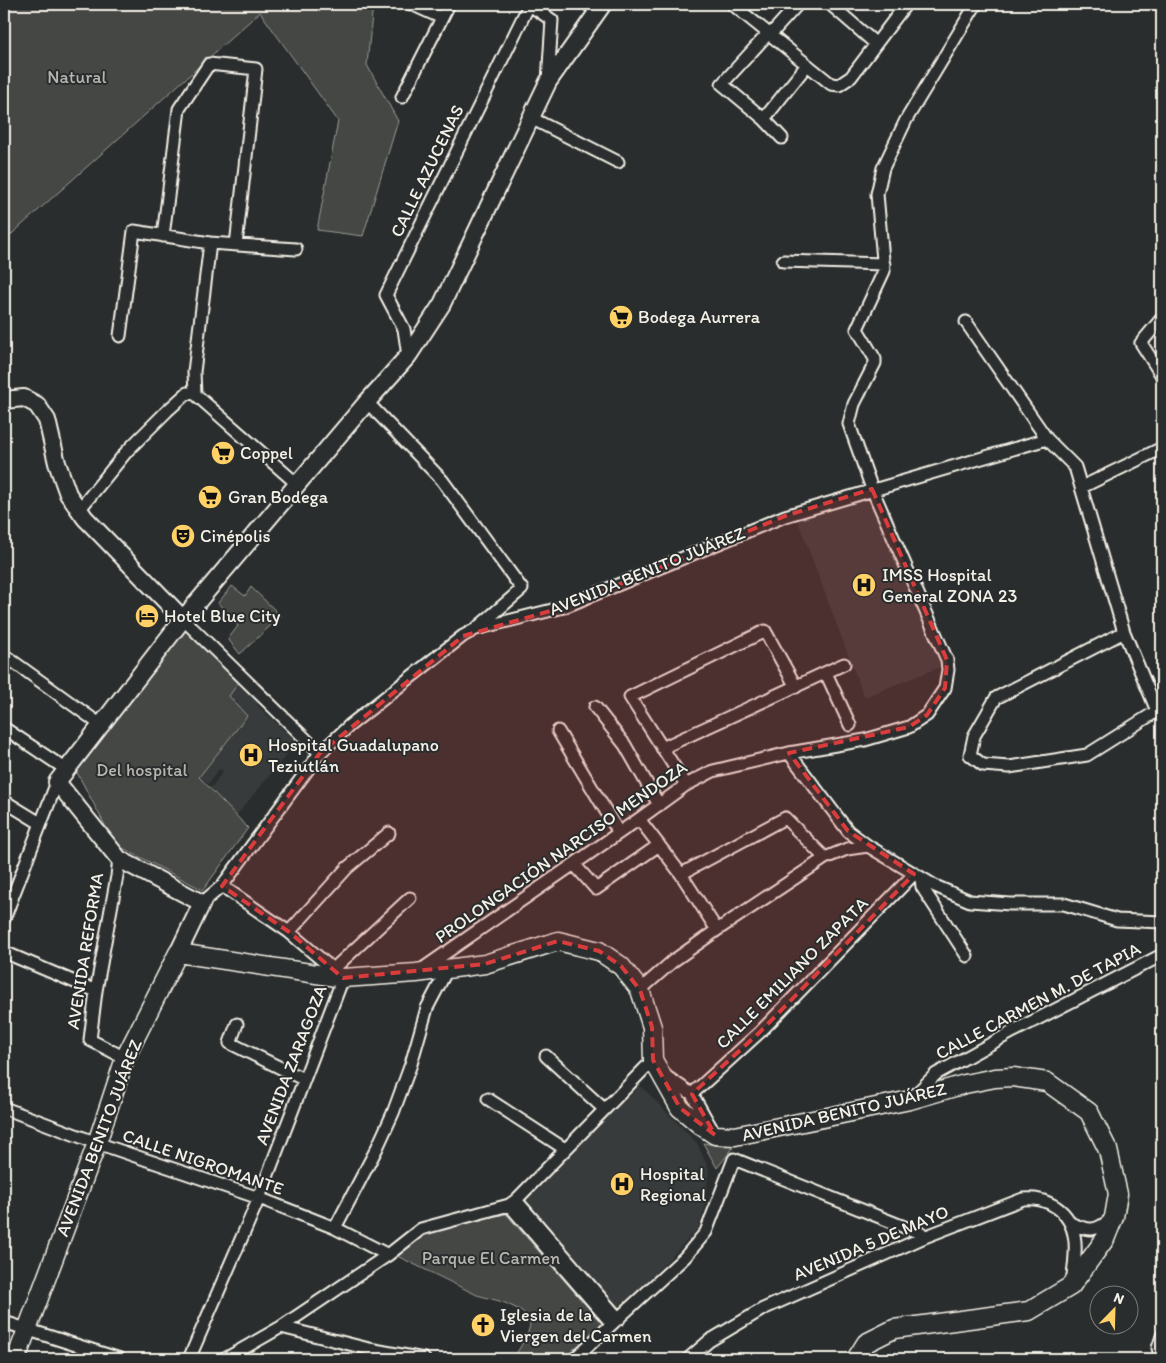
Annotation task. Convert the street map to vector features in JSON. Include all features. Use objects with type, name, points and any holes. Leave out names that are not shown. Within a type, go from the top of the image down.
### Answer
[{"type":"main road","points":[[62,776],[183,619],[366,402],[408,356],[442,304],[548,82],[596,6]]},
{"type":"main road","points":[[4,400],[6,398],[24,398],[37,405],[47,420],[68,494],[85,518],[183,619]]},
{"type":"main road","name":"AVENIDA REFORMA","points":[[62,776],[114,854]]},
{"type":"main road","points":[[114,854],[202,903],[178,953],[334,974],[416,974],[485,964],[558,942],[599,951],[621,966],[640,990],[652,1027],[656,1066],[680,1108],[715,1135]]},
{"type":"main road","name":"AVENIDA BENITO JUÁREZ","points":[[16,1359],[97,1143],[125,1058],[178,953]]},
{"type":"main road","name":"AVENIDA BENITO JUÁREZ","points":[[715,1135],[735,1136],[910,1100],[965,1084],[995,1078],[1013,1077],[1047,1082],[1089,1112],[1108,1150],[1118,1194],[1114,1217],[1105,1240],[1071,1286],[1029,1311],[894,1329],[866,1343],[856,1359]]},
{"type":"street","points":[[411,4],[442,18]]},
{"type":"street","points":[[402,97],[449,4]]},
{"type":"street","points":[[529,4],[552,20],[548,82]]},
{"type":"street","name":"CALLE AZUCENAS","points":[[408,356],[404,329],[386,295],[529,4]]},
{"type":"street","points":[[732,4],[831,84],[840,85],[851,77],[906,4]]},
{"type":"street","points":[[782,138],[764,119],[722,84],[764,37],[770,35],[798,4]]},
{"type":"street","points":[[830,4],[876,44]]},
{"type":"street","points":[[783,261],[884,264],[878,194],[883,168],[906,120],[976,4]]},
{"type":"street","points":[[163,236],[178,109],[209,64],[256,69],[236,245]]},
{"type":"street","points":[[764,119],[807,65]]},
{"type":"street","points":[[531,118],[618,162]]},
{"type":"street","points":[[120,336],[134,231],[210,243],[296,249]]},
{"type":"street","points":[[195,394],[194,372],[210,243]]},
{"type":"street","name":"PROLONGACIÓN NARCISO MENDOZA","points":[[416,974],[686,785],[713,771],[788,754],[865,740],[909,727],[927,715],[945,688],[948,670],[947,660],[872,489],[849,424],[854,404],[875,363],[875,359],[857,329],[882,277],[884,264]]},
{"type":"street","points":[[1162,318],[1141,343],[1162,376]]},
{"type":"street","points":[[966,322],[1047,439],[1075,467],[1124,632],[1157,711],[1087,754],[1008,767],[983,765],[970,755],[974,736],[996,698],[1124,632]]},
{"type":"street","points":[[79,510],[127,451],[187,394],[195,394],[297,484]]},
{"type":"street","points":[[366,402],[442,480],[522,589],[476,629]]},
{"type":"street","name":"AVENIDA BENITO JUÁREZ","points":[[202,903],[222,886],[320,753],[350,726],[463,636],[476,629],[564,607],[786,516],[872,489],[1047,439]]},
{"type":"street","points":[[1082,486],[1162,448]]},
{"type":"street","points":[[183,619],[320,753]]},
{"type":"street","points":[[686,785],[630,697],[765,631],[796,687]]},
{"type":"street","points":[[4,655],[101,725]]},
{"type":"street","points":[[662,748],[844,664]]},
{"type":"street","points":[[826,673],[850,725]]},
{"type":"street","points":[[595,707],[625,745],[659,805]]},
{"type":"street","points":[[4,728],[62,776],[6,904],[4,919]]},
{"type":"street","points":[[558,731],[619,833]]},
{"type":"street","points":[[788,754],[848,831],[868,846],[918,876],[970,901],[1010,904],[1064,904],[1117,920],[1162,922]]},
{"type":"street","points":[[4,801],[39,826]]},
{"type":"street","points":[[4,808],[39,826]]},
{"type":"street","points":[[681,874],[786,818],[824,858]]},
{"type":"street","points":[[639,819],[681,874],[717,930]]},
{"type":"street","points":[[289,932],[347,868],[389,833]]},
{"type":"street","points":[[574,864],[596,889],[659,845]]},
{"type":"street","points":[[640,990],[673,961],[824,858],[847,849],[868,846]]},
{"type":"street","name":"AVENIDA REFORMA","points":[[114,854],[117,876],[96,991],[90,1040],[125,1058]]},
{"type":"street","points":[[918,876],[922,886],[967,956]]},
{"type":"street","name":"CALLE EMILIANO ZAPATA","points":[[692,1094],[760,1032],[918,876]]},
{"type":"street","points":[[222,886],[289,932],[334,974],[410,898]]},
{"type":"street","points":[[4,952],[96,991]]},
{"type":"street","name":"CALLE CARMEN M. DE TAPIA","points":[[910,1100],[936,1074],[1014,1031],[1162,955]]},
{"type":"street","points":[[334,1228],[377,1148],[393,1113],[411,1064],[427,1008],[447,970]]},
{"type":"street","name":"AVENIDA ZARAGOZA","points":[[189,1359],[258,1198],[304,1079],[334,974]]},
{"type":"street","points":[[237,1024],[230,1043],[304,1079]]},
{"type":"street","points":[[546,1056],[604,1109]]},
{"type":"street","points":[[225,1359],[281,1327],[388,1255],[421,1229],[513,1202],[604,1109],[656,1066],[692,1094],[715,1135]]},
{"type":"street","points":[[488,1099],[565,1149]]},
{"type":"street","name":"CALLE NIGROMANTE","points":[[4,1108],[97,1143],[258,1198],[334,1228],[388,1255]]},
{"type":"street","points":[[574,1359],[685,1257],[706,1232],[734,1159],[927,1236]]},
{"type":"street","name":"AVENIDA 5 DE MAYO","points":[[688,1359],[709,1342],[763,1309],[927,1236],[1023,1200],[1031,1198],[1040,1199],[1053,1205],[1064,1213],[1072,1224]]},
{"type":"street","points":[[513,1202],[616,1322]]},
{"type":"street","points":[[1071,1286],[1076,1251],[1072,1224],[1088,1230],[1094,1229],[1101,1227],[1114,1217]]},
{"type":"street","points":[[4,1322],[120,1359]]},
{"type":"street","points":[[281,1327],[367,1354],[424,1359]]},
{"type":"street","points":[[1161,1359],[1158,1348],[1162,1336]]},
{"type":"highlighted area","points":[[872,489],[947,660],[945,688],[927,715],[909,727],[789,753],[848,831],[914,874],[760,1032],[692,1094],[715,1135],[680,1108],[653,1060],[652,1027],[640,990],[621,966],[599,951],[558,941],[485,964],[343,978],[289,932],[222,886],[320,753],[463,636],[564,607],[785,516]]},
{"type":"shaded area","name":"IMSS Hospital General ZONA 23","points":[[867,497],[936,651],[940,667],[864,697],[797,519]]},
{"type":"shaded area","name":"Hospital Guadalupano Teziutlán","points":[[239,684],[259,702],[257,705],[297,742],[236,816],[211,788],[223,771],[219,769],[208,784],[199,777],[247,717],[236,705],[238,703],[229,696]]},
{"type":"shaded area","name":"Hospital Regional","points":[[640,1085],[697,1143],[709,1170],[705,1208],[698,1229],[619,1311],[521,1198]]},
{"type":"green space","name":"Natural","points":[[4,4],[373,4],[367,65],[398,121],[363,236],[317,230],[338,121],[260,12],[4,241]]},
{"type":"green space","points":[[232,586],[245,596],[251,587],[281,616],[240,654],[228,639],[238,626],[218,603]]},
{"type":"green space","name":"Del hospital","points":[[186,622],[242,678],[229,696],[247,716],[199,777],[248,828],[203,890],[115,844],[73,765]]},
{"type":"green space","points":[[703,1143],[733,1148],[717,1168]]},
{"type":"green space","name":"Parque El Carmen","points":[[506,1214],[606,1328],[570,1359],[513,1359],[527,1336],[530,1325],[528,1317],[522,1311],[503,1302],[477,1295],[393,1254],[422,1234]]},
{"type":"place","name":"Bodega Aurrera","points":[[621,317]]},
{"type":"place","name":"Coppel","points":[[223,453]]},
{"type":"place","name":"Gran Bodega","points":[[210,497]]},
{"type":"place","name":"Cinépolis","points":[[183,536]]},
{"type":"place","name":"IMSS Hospital General ZONA 23","points":[[864,585]]},
{"type":"place","name":"Hotel Blue City","points":[[147,616]]},
{"type":"place","name":"Hospital Guadalupano Teziutlán","points":[[251,755]]},
{"type":"place","name":"Hospital Regional","points":[[622,1184]]},
{"type":"place","name":"Iglesia de la Viergen del Carmen","points":[[483,1325]]}]
